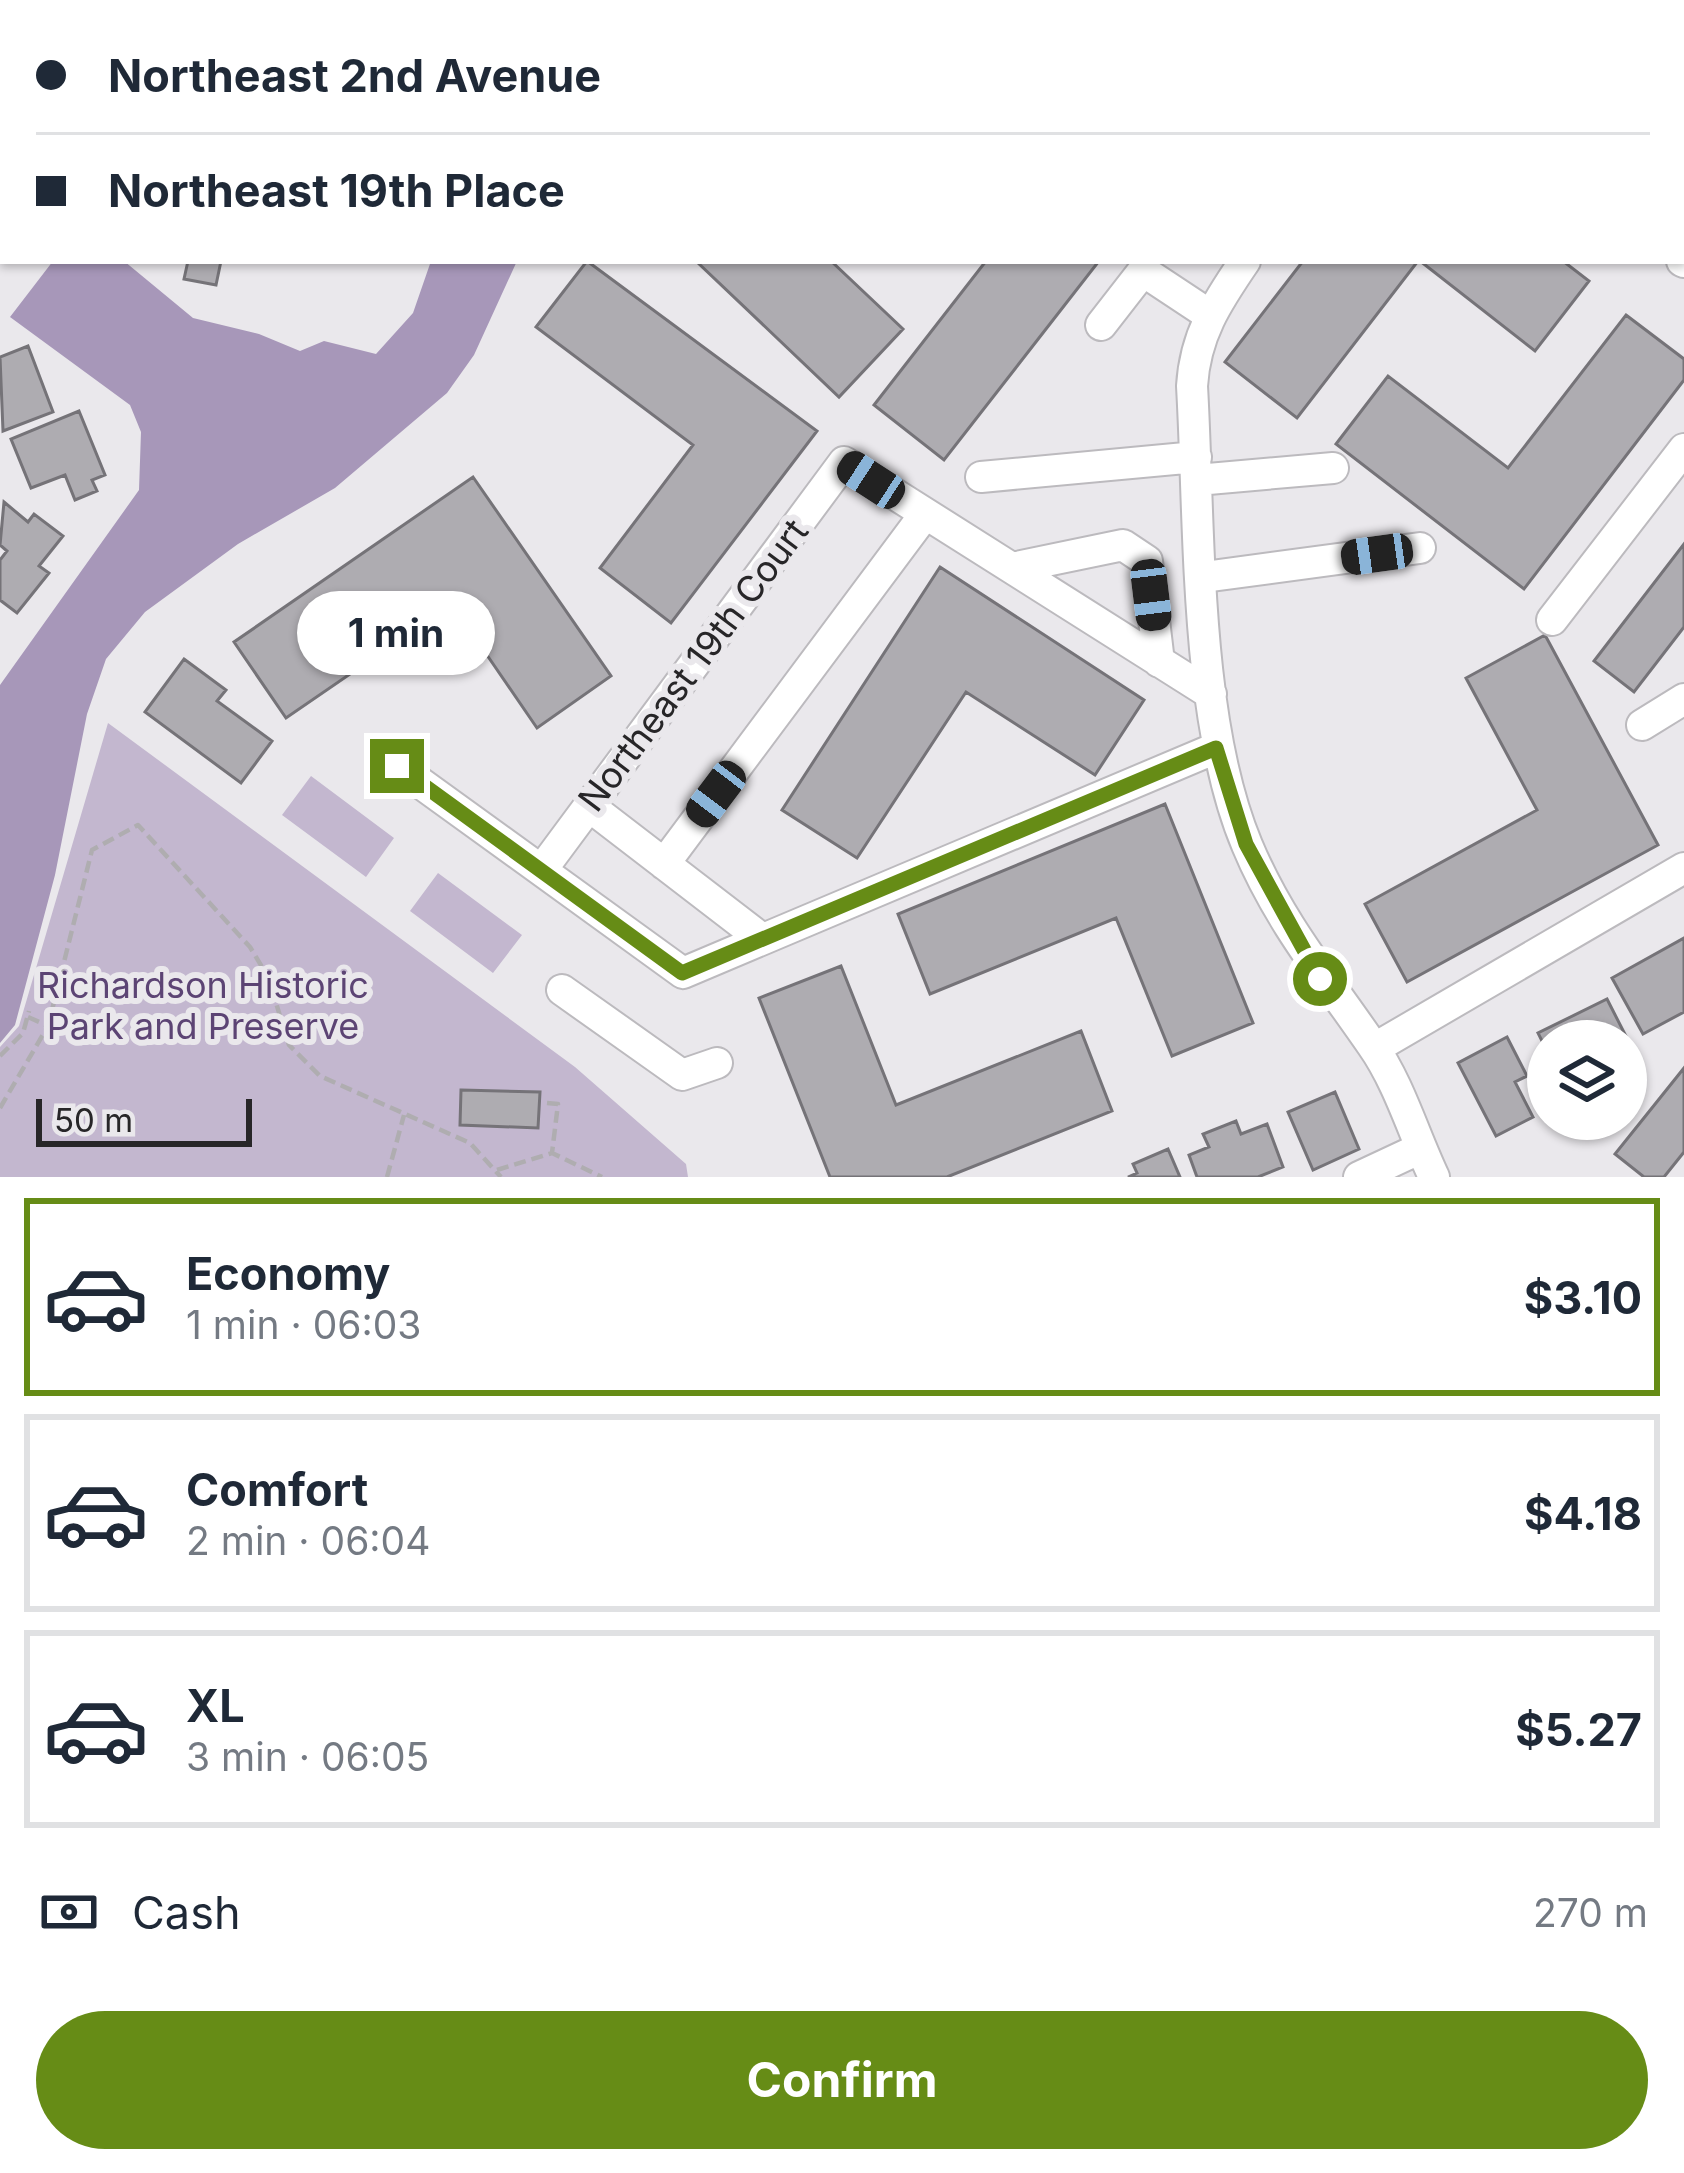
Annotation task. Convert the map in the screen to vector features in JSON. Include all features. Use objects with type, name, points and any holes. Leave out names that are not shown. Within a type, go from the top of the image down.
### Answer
[{"type":"street","points":[[1240,264],[1208,314],[1194,358],[1216,748],[1246,844],[1287,925],[1320,979],[1375,1048],[1434,1177]]},
{"type":"street","points":[[1101,325],[1143,271],[1208,314]]},
{"type":"street","points":[[1552,620],[1684,449]]},
{"type":"street","name":"Northeast 19th Court","points":[[543,868],[844,462],[926,514]]},
{"type":"street","points":[[981,477],[1333,467]]},
{"type":"street","points":[[664,864],[926,514],[1211,694]]},
{"type":"street","points":[[1012,568],[1123,544],[1148,561],[1159,662]]},
{"type":"street","points":[[1204,577],[1420,548]]},
{"type":"street","points":[[1642,725],[1684,699]]},
{"type":"street","points":[[397,766],[682,973],[1216,748]]},
{"type":"street","points":[[589,806],[762,939]]},
{"type":"street","points":[[1375,1048],[1684,868]]},
{"type":"street","points":[[562,990],[682,1076],[717,1063]]},
{"type":"street","points":[[1359,1177],[1420,1148]]},
{"type":"path","points":[[0,1108],[48,1026],[92,850],[138,825],[250,947],[268,977],[289,1045],[320,1076],[468,1142],[501,1177]]},
{"type":"path","points":[[0,1056],[22,1033],[28,1014],[48,1026]]},
{"type":"path","points":[[547,1103],[558,1104],[552,1153]]},
{"type":"path","points":[[387,1177],[404,1115]]},
{"type":"path","points":[[468,1142],[472,1131]]},
{"type":"path","points":[[495,1170],[552,1153],[602,1177]]},
{"type":"green space","name":"Richardson Historic Park and Preserve","points":[[108,723],[575,1067],[686,1164],[688,1177],[0,1177],[0,1047],[19,1026]]},
{"type":"green space","points":[[311,776],[394,838],[366,877],[282,815]]},
{"type":"green space","points":[[438,873],[522,935],[493,973],[410,911]]},
{"type":"shaded area","points":[[51,264],[128,264],[193,318],[259,334],[300,351],[324,341],[376,354],[413,313],[430,264],[516,264],[474,355],[447,393],[335,488],[238,544],[145,612],[106,659],[87,714],[55,875],[15,1025],[0,1043],[0,685],[139,490],[141,432],[130,405],[10,317]]},
{"type":"building","points":[[187,264],[220,264],[216,285],[184,279]]},
{"type":"building","points":[[585,264],[591,264],[817,431],[671,623],[600,568],[693,445],[536,327]]},
{"type":"building","points":[[699,264],[834,264],[903,329],[839,397]]},
{"type":"building","points":[[984,264],[1097,264],[944,460],[874,405]]},
{"type":"building","points":[[1301,264],[1416,264],[1297,418],[1225,362]]},
{"type":"building","points":[[1424,264],[1567,264],[1589,281],[1535,351]]},
{"type":"building","points":[[1626,315],[1684,359],[1684,380],[1524,589],[1336,444],[1388,376],[1508,468]]},
{"type":"building","points":[[28,346],[53,412],[3,431],[0,357]]},
{"type":"building","points":[[79,411],[105,475],[92,480],[97,491],[75,500],[65,475],[31,488],[11,439]]},
{"type":"building","points":[[473,477],[611,676],[537,728],[452,604],[286,718],[234,642]]},
{"type":"building","points":[[4,502],[28,522],[34,514],[63,536],[39,566],[49,573],[17,613],[0,600],[0,560],[7,551],[0,545]]},
{"type":"building","points":[[1684,544],[1684,627],[1634,692],[1594,661]]},
{"type":"building","points":[[940,567],[1144,700],[1095,775],[966,692],[857,858],[782,810]]},
{"type":"building","points":[[1545,635],[1658,845],[1407,982],[1365,904],[1537,810],[1466,678]]},
{"type":"building","points":[[184,659],[226,690],[217,701],[272,741],[241,783],[145,712]]},
{"type":"building","points":[[1165,804],[1253,1023],[1172,1056],[1116,918],[930,994],[898,914]]},
{"type":"building","points":[[1684,938],[1684,1012],[1647,1032],[1647,1020],[1635,1020],[1612,978]]},
{"type":"building","points":[[841,966],[896,1105],[1081,1031],[1112,1111],[947,1177],[830,1177],[759,998]]},
{"type":"building","points":[[1607,999],[1618,1020],[1564,1020]]},
{"type":"building","points":[[1507,1037],[1527,1076],[1515,1082],[1527,1105],[1527,1120],[1496,1136],[1458,1063]]},
{"type":"building","points":[[1684,1068],[1684,1152],[1664,1177],[1644,1177],[1615,1154],[1626,1140],[1647,1140],[1647,1114]]},
{"type":"building","points":[[461,1090],[540,1092],[538,1128],[460,1125]]},
{"type":"building","points":[[1335,1092],[1359,1149],[1313,1170],[1288,1112]]},
{"type":"building","points":[[1236,1121],[1241,1134],[1267,1124],[1283,1167],[1258,1177],[1197,1177],[1189,1155],[1209,1147],[1203,1134]]},
{"type":"building","points":[[1168,1149],[1180,1177],[1128,1177],[1137,1173],[1133,1164]]},
{"type":"route","points":[[397,766],[682,973],[1216,748],[1246,844],[1320,979]]}]
